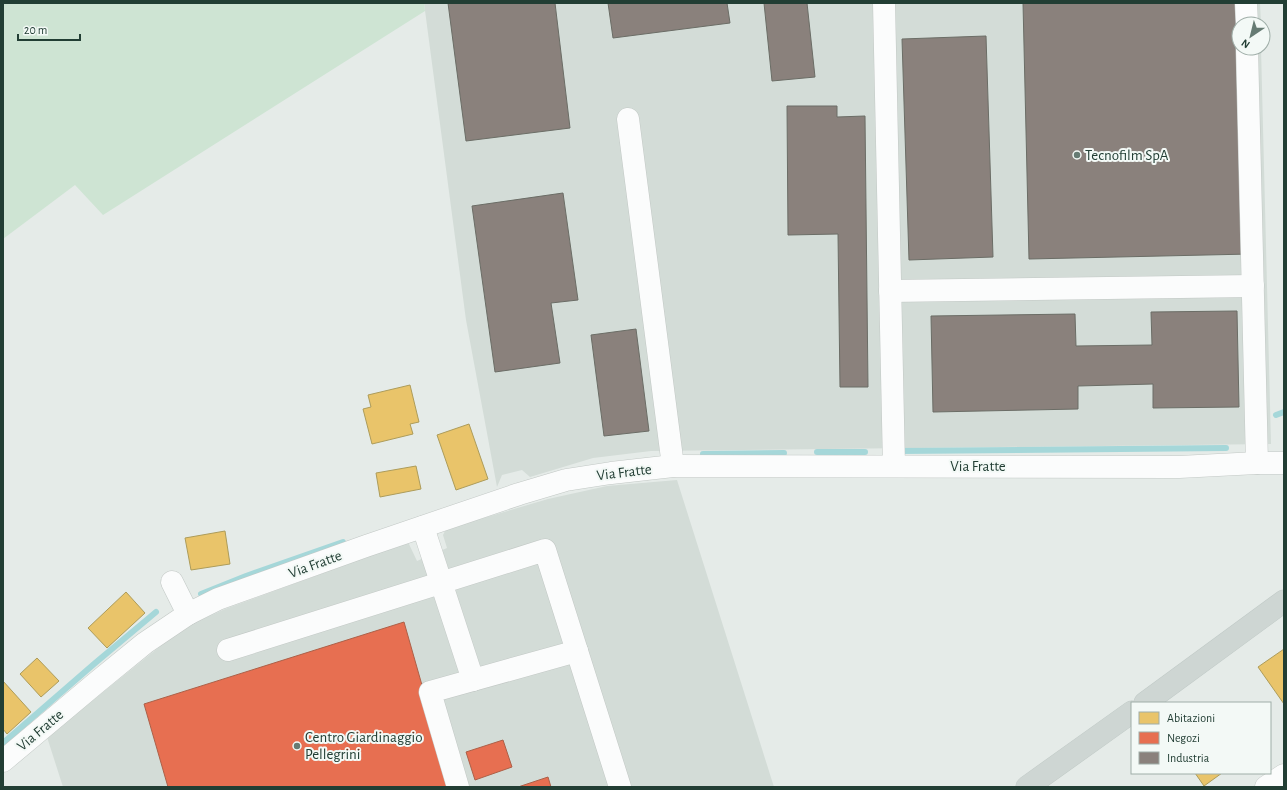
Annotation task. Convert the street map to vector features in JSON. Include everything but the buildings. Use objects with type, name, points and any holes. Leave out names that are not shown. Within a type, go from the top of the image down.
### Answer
[{"type":"main road","points":[[1146,702],[1284,601]]},
{"type":"main road","points":[[1027,787],[1131,713]]},
{"type":"street","points":[[884,3],[894,466]]},
{"type":"street","points":[[1246,3],[1247,16]]},
{"type":"street","points":[[1248,56],[1257,463]]},
{"type":"street","name":"Via Fratte","points":[[628,120],[673,466]]},
{"type":"street","points":[[890,291],[1253,286]]},
{"type":"street","name":"Via Fratte","points":[[3,762],[145,643],[188,614],[218,599],[519,494],[566,480],[673,466],[1179,467],[1284,463]]},
{"type":"street","points":[[423,527],[473,680]]},
{"type":"street","points":[[228,650],[545,550],[620,787]]},
{"type":"street","points":[[172,582],[188,614]]},
{"type":"street","points":[[458,787],[430,692],[577,651]]},
{"type":"street","points":[[1266,787],[1284,775]]},
{"type":"shaded area","points":[[424,3],[1260,3],[1261,16],[1231,16],[1231,56],[1261,56],[1271,444],[651,451],[593,458],[530,477],[522,470],[502,475],[497,487],[466,320]]},
{"type":"shaded area","points":[[677,480],[774,787],[63,787],[47,737],[183,628],[225,609],[408,542],[417,561],[447,548],[443,535],[446,529],[548,499],[607,486]]},
{"type":"green space","points":[[3,3],[424,3],[425,11],[103,215],[75,185],[3,239]]},
{"type":"waterway","points":[[1276,415],[1284,412]]},
{"type":"waterway","points":[[899,451],[1226,448]]},
{"type":"waterway","points":[[817,452],[865,452]]},
{"type":"waterway","points":[[703,454],[784,453]]},
{"type":"waterway","points":[[201,594],[246,576],[343,542]]},
{"type":"waterway","points":[[3,743],[156,612]]},
{"type":"place","name":"Tecnofilm SpA","points":[[1077,155]]},
{"type":"place","name":"Centro Giardinaggio Pellegrini","points":[[297,746]]}]
